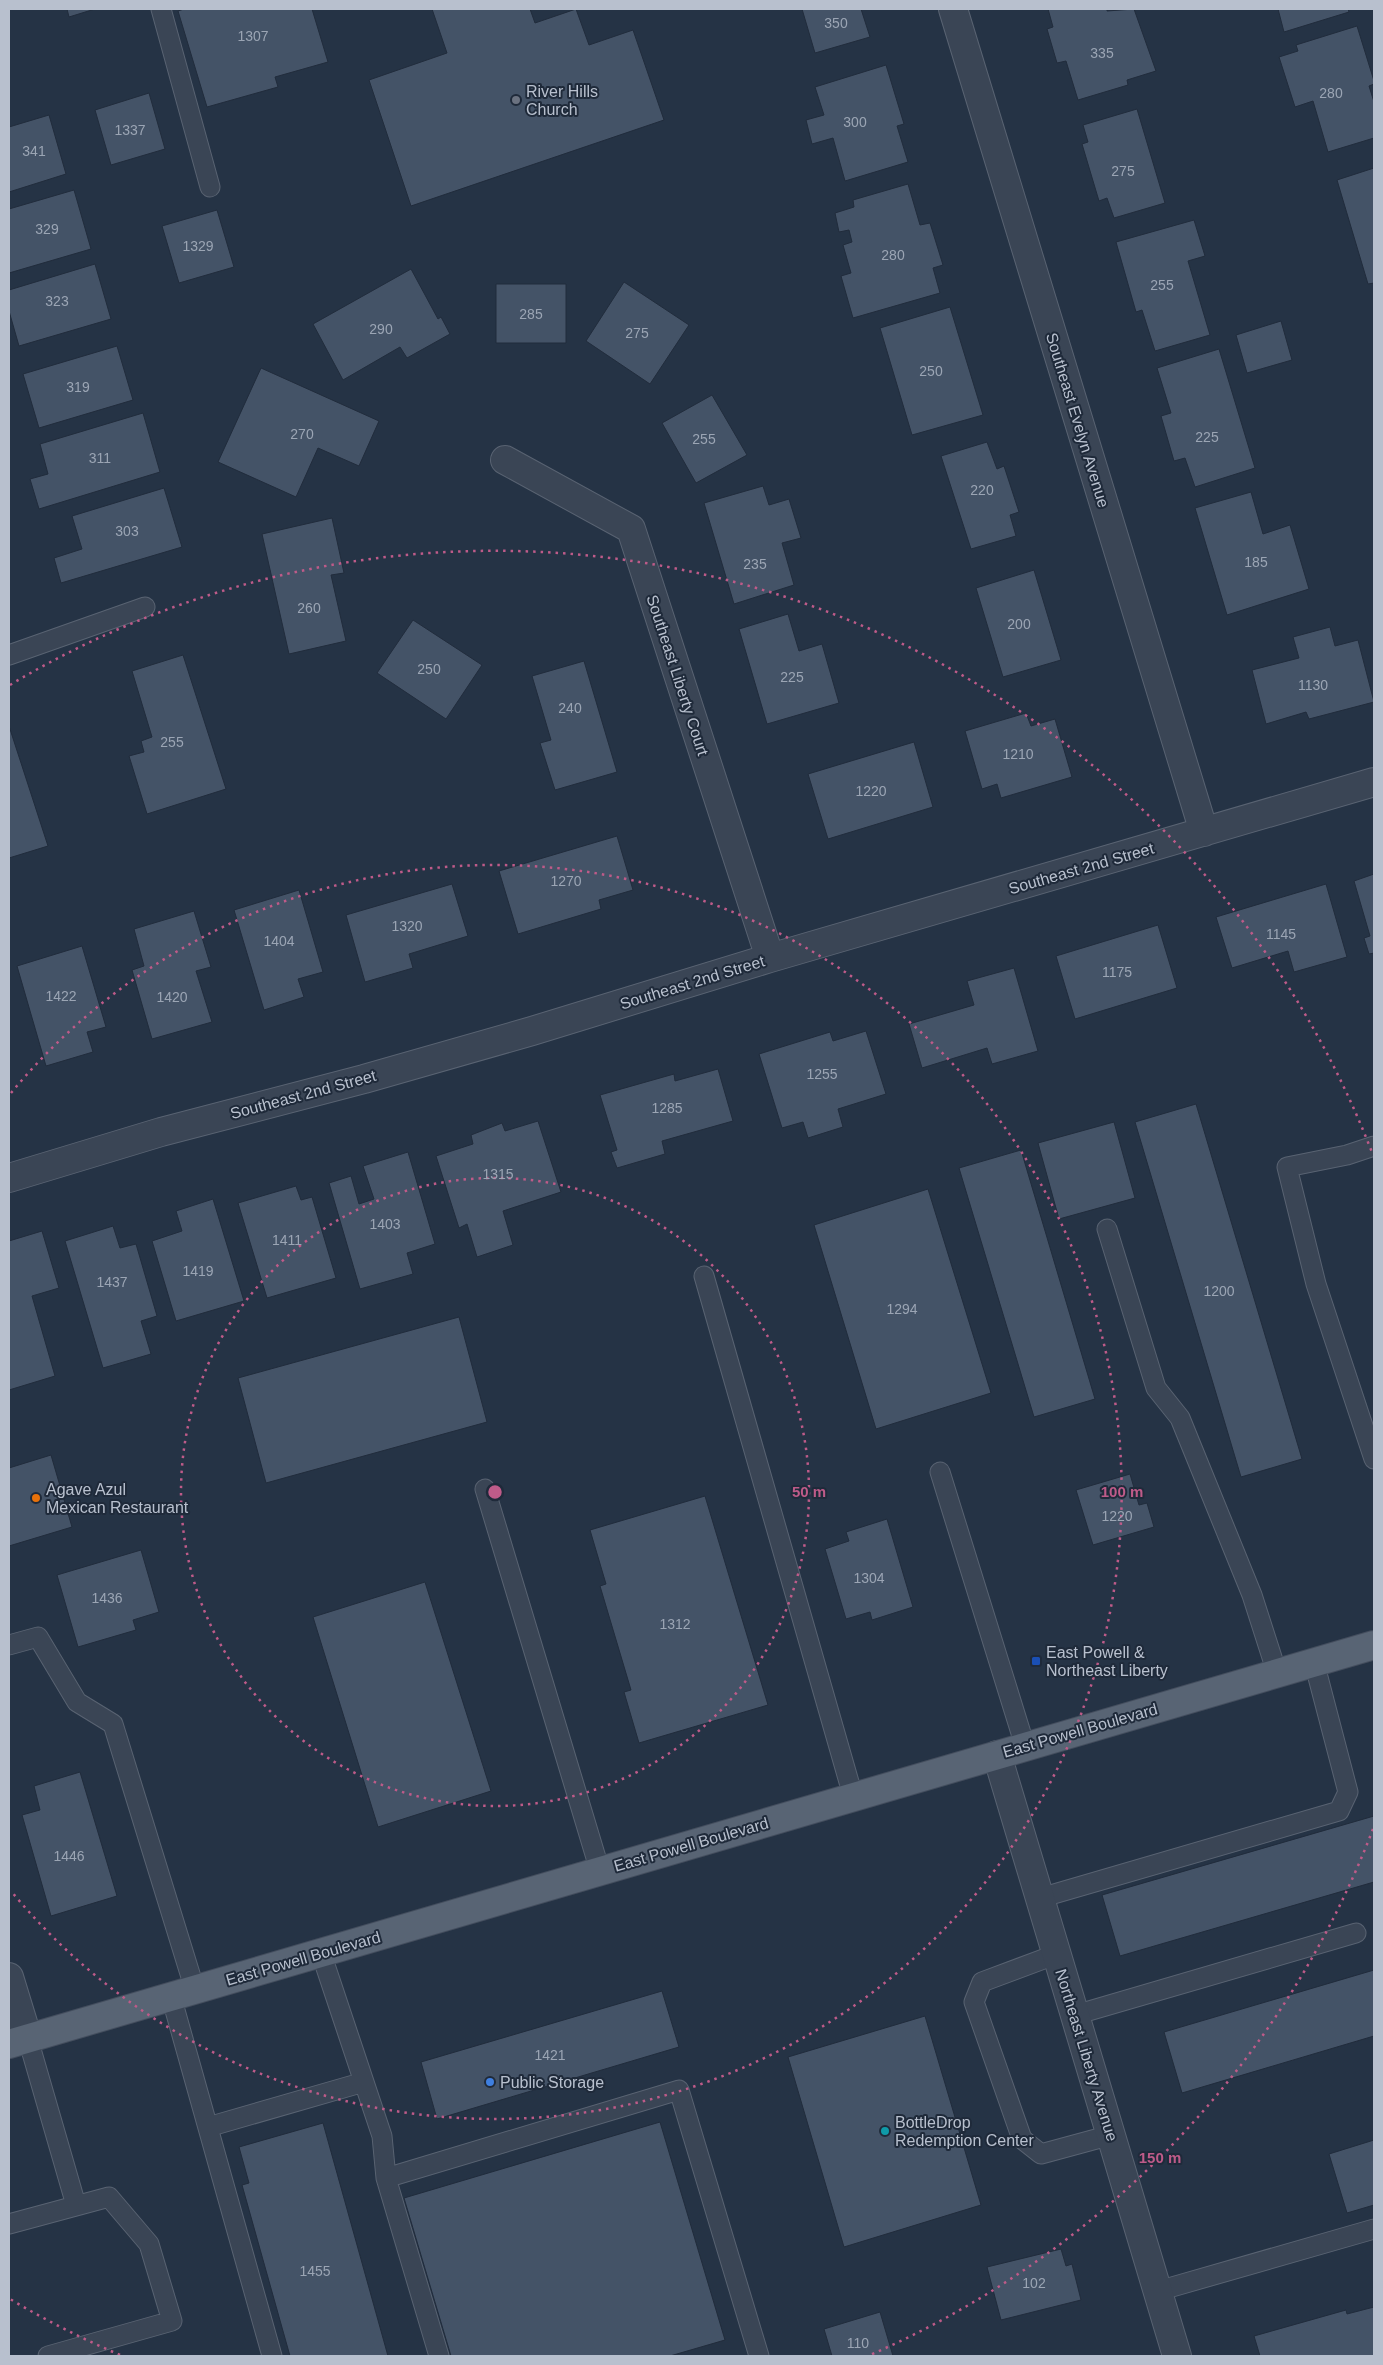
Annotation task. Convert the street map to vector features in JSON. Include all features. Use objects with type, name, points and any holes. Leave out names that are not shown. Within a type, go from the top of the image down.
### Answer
[{"type":"main road","name":"East Powell Boulevard","points":[[18,2042],[1374,1645]]},
{"type":"street","name":"Southeast Evelyn Avenue","points":[[953,9],[1204,832]]},
{"type":"street","name":"Southeast Liberty Court","points":[[505,460],[631,529],[770,958]]},
{"type":"street","name":"Southeast 2nd Street","points":[[9,1178],[161,1132],[364,1079],[532,1031],[770,958],[1374,782]]},
{"type":"street","name":"Northeast Liberty Avenue","points":[[997,1755],[1177,2356]]},
{"type":"street","points":[[9,1977],[18,2042]]},
{"type":"lane","points":[[161,9],[210,187]]},
{"type":"lane","points":[[9,654],[145,607]]},
{"type":"lane","points":[[1374,1146],[1347,1155],[1287,1167],[1316,1284],[1374,1459]]},
{"type":"lane","points":[[1107,1229],[1156,1388],[1180,1418],[1252,1595],[1277,1673]]},
{"type":"lane","points":[[704,1276],[853,1796]]},
{"type":"lane","points":[[940,1472],[1025,1746]]},
{"type":"lane","points":[[485,1489],[600,1871]]},
{"type":"lane","points":[[9,1644],[38,1637],[77,1702],[113,1724],[183,1993],[208,2127],[272,2356]]},
{"type":"lane","points":[[1040,1898],[1339,1811],[1348,1792],[1314,1662]]},
{"type":"lane","points":[[1075,2015],[1356,1933]]},
{"type":"lane","points":[[320,1953],[382,2136],[386,2178],[439,2356]]},
{"type":"lane","points":[[1057,1954],[982,1982],[974,2002],[1022,2139],[1041,2154],[1111,2134]]},
{"type":"lane","points":[[18,2042],[76,2205]]},
{"type":"lane","points":[[208,2127],[364,2082]]},
{"type":"lane","points":[[386,2178],[679,2090],[759,2356]]},
{"type":"lane","points":[[9,2224],[109,2197],[149,2244],[172,2321],[48,2356]]},
{"type":"lane","points":[[1158,2292],[1374,2229]]},
{"type":"building","points":[[67,9],[95,9],[69,17]]},
{"type":"building","points":[[184,9],[312,9],[328,62],[275,77],[278,87],[207,107],[178,11]]},
{"type":"building","name":"River Hills Church","points":[[432,9],[530,9],[535,23],[576,9],[589,45],[633,30],[664,120],[411,206],[369,80],[447,53]]},
{"type":"building","points":[[802,9],[861,9],[870,37],[815,53]]},
{"type":"building","points":[[1048,9],[1107,9],[1107,11],[1134,9],[1156,71],[1127,80],[1128,85],[1078,100],[1066,61],[1057,63],[1047,29],[1053,27]]},
{"type":"building","points":[[1278,9],[1348,9],[1349,12],[1284,32]]},
{"type":"building","points":[[1357,26],[1374,81],[1374,84],[1369,86],[1374,102],[1374,138],[1328,152],[1313,101],[1295,107],[1279,57],[1298,51],[1296,45]]},
{"type":"building","points":[[886,65],[904,124],[897,126],[908,162],[845,181],[833,138],[812,144],[806,120],[824,115],[815,87]]},
{"type":"building","points":[[149,93],[165,149],[111,165],[95,110]]},
{"type":"building","points":[[1137,109],[1165,203],[1114,218],[1107,198],[1099,201],[1082,144],[1088,142],[1083,125]]},
{"type":"building","points":[[49,115],[66,174],[9,192],[9,127]]},
{"type":"building","points":[[1374,168],[1374,283],[1368,284],[1337,180]]},
{"type":"building","points":[[908,184],[920,225],[930,223],[943,265],[933,268],[940,293],[853,318],[841,276],[851,273],[843,245],[852,242],[849,230],[839,232],[835,213],[854,207],[853,200]]},
{"type":"building","points":[[74,190],[91,249],[9,273],[9,209]]},
{"type":"building","points":[[217,210],[234,267],[179,283],[162,226]]},
{"type":"building","points":[[1194,220],[1205,256],[1188,261],[1210,335],[1155,351],[1142,310],[1136,312],[1116,242]]},
{"type":"building","points":[[95,264],[111,319],[19,346],[9,311],[9,290]]},
{"type":"building","points":[[411,269],[438,319],[441,317],[450,334],[407,358],[400,347],[343,380],[313,324]]},
{"type":"building","points":[[624,282],[689,325],[650,384],[586,341]]},
{"type":"building","points":[[496,284],[566,284],[566,343],[496,343]]},
{"type":"building","points":[[950,307],[983,415],[912,435],[880,328]]},
{"type":"building","points":[[1281,321],[1292,360],[1247,373],[1236,335]]},
{"type":"building","points":[[117,346],[133,400],[39,428],[23,374]]},
{"type":"building","points":[[1219,349],[1255,468],[1195,487],[1185,458],[1174,461],[1161,416],[1171,413],[1157,368]]},
{"type":"building","points":[[261,368],[379,421],[359,466],[318,448],[296,497],[218,462]]},
{"type":"building","points":[[712,395],[747,455],[696,483],[662,423]]},
{"type":"building","points":[[143,413],[160,472],[39,509],[30,479],[48,474],[40,444]]},
{"type":"building","points":[[987,442],[997,469],[1004,466],[1019,512],[1010,515],[1016,536],[971,549],[941,456]]},
{"type":"building","points":[[763,486],[769,505],[789,499],[801,538],[782,543],[794,585],[734,604],[704,503]]},
{"type":"building","points":[[164,488],[182,547],[61,583],[54,558],[82,549],[72,516]]},
{"type":"building","points":[[1251,492],[1263,534],[1290,525],[1309,589],[1227,615],[1195,508]]},
{"type":"building","points":[[332,518],[344,573],[331,575],[346,641],[289,654],[262,534]]},
{"type":"building","points":[[1034,570],[1061,660],[1003,677],[976,588]]},
{"type":"building","points":[[788,614],[799,651],[822,644],[839,703],[767,724],[739,629]]},
{"type":"building","points":[[413,620],[482,665],[446,719],[377,673]]},
{"type":"building","points":[[1330,627],[1335,646],[1358,640],[1374,702],[1309,719],[1306,712],[1266,724],[1252,670],[1299,658],[1293,637]]},
{"type":"building","points":[[183,655],[226,789],[147,814],[129,756],[144,752],[141,741],[152,737],[132,671]]},
{"type":"building","points":[[584,661],[617,772],[555,790],[540,743],[551,740],[532,676]]},
{"type":"building","points":[[1026,713],[1031,726],[1055,719],[1072,777],[1001,798],[997,784],[982,789],[965,731]]},
{"type":"building","points":[[9,726],[48,846],[9,858]]},
{"type":"building","points":[[914,742],[933,807],[828,839],[808,774]]},
{"type":"building","points":[[617,836],[633,890],[599,900],[601,909],[518,934],[499,871]]},
{"type":"building","points":[[1374,874],[1374,953],[1369,954],[1364,938],[1370,936],[1354,881]]},
{"type":"building","points":[[452,884],[468,936],[409,954],[413,968],[365,982],[346,915]]},
{"type":"building","points":[[1326,884],[1347,957],[1294,972],[1288,951],[1232,968],[1216,917]]},
{"type":"building","points":[[299,890],[323,972],[298,979],[304,997],[264,1010],[234,910]]},
{"type":"building","points":[[194,911],[211,967],[196,971],[212,1022],[152,1039],[132,970],[144,966],[134,929]]},
{"type":"building","points":[[1158,925],[1177,988],[1075,1019],[1056,956]]},
{"type":"building","points":[[82,946],[106,1027],[87,1032],[93,1052],[46,1066],[17,966]]},
{"type":"building","points":[[1014,968],[1038,1051],[992,1064],[987,1048],[922,1068],[909,1024],[974,1005],[967,981]]},
{"type":"building","points":[[866,1031],[886,1094],[838,1109],[843,1127],[808,1138],[803,1122],[782,1128],[759,1054],[830,1032],[833,1041]]},
{"type":"building","points":[[718,1069],[733,1121],[662,1141],[665,1154],[617,1168],[611,1152],[617,1150],[600,1095],[674,1074],[675,1081]]},
{"type":"building","points":[[1196,1104],[1302,1459],[1241,1477],[1135,1122]]},
{"type":"building","points":[[538,1121],[561,1192],[503,1211],[513,1245],[477,1257],[467,1224],[459,1228],[436,1156],[473,1144],[471,1135],[502,1123],[505,1131]]},
{"type":"building","points":[[1114,1122],[1135,1198],[1059,1219],[1038,1143]]},
{"type":"building","points":[[1021,1150],[1095,1399],[1034,1417],[959,1168]]},
{"type":"building","points":[[408,1152],[435,1244],[407,1253],[413,1274],[360,1289],[329,1183],[351,1176],[359,1204],[374,1199],[363,1166]]},
{"type":"building","points":[[296,1186],[301,1200],[312,1197],[336,1278],[267,1298],[238,1203]]},
{"type":"building","points":[[928,1189],[991,1393],[876,1429],[814,1225]]},
{"type":"building","points":[[213,1199],[244,1301],[176,1321],[152,1241],[182,1231],[176,1211]]},
{"type":"building","points":[[113,1226],[120,1248],[136,1244],[157,1316],[141,1321],[151,1354],[103,1368],[65,1241]]},
{"type":"building","points":[[42,1231],[59,1288],[32,1296],[55,1376],[9,1390],[9,1241]]},
{"type":"building","points":[[459,1317],[487,1422],[266,1483],[238,1378]]},
{"type":"building","name":"Agave Azul Mexican Restaurant","points":[[51,1455],[72,1527],[9,1546],[9,1468]]},
{"type":"building","points":[[1130,1474],[1139,1505],[1147,1503],[1154,1527],[1093,1545],[1076,1490]]},
{"type":"building","points":[[705,1496],[768,1705],[639,1743],[624,1692],[631,1690],[600,1586],[606,1584],[590,1530]]},
{"type":"building","points":[[887,1519],[913,1607],[872,1620],[870,1612],[846,1619],[825,1549],[849,1541],[846,1532]]},
{"type":"building","points":[[141,1550],[159,1612],[133,1620],[136,1630],[78,1647],[57,1575]]},
{"type":"building","points":[[425,1582],[491,1791],[378,1827],[313,1617]]},
{"type":"building","points":[[80,1772],[117,1896],[51,1916],[22,1815],[40,1810],[34,1786]]},
{"type":"building","points":[[1374,1816],[1374,1882],[1120,1956],[1102,1895]]},
{"type":"building","points":[[1374,1970],[1374,2036],[1182,2093],[1164,2032]]},
{"type":"building","points":[[662,1991],[679,2047],[437,2119],[421,2062]]},
{"type":"building","name":"BottleDrop Redemption Center","points":[[925,2016],[981,2205],[844,2247],[788,2057]]},
{"type":"building","points":[[660,2122],[725,2340],[670,2356],[451,2356],[404,2198]]},
{"type":"building","points":[[323,2123],[388,2356],[290,2356],[242,2185],[249,2183],[239,2147]]},
{"type":"building","points":[[1374,2140],[1374,2205],[1347,2213],[1329,2154]]},
{"type":"building","points":[[1061,2249],[1066,2266],[1072,2264],[1081,2300],[1001,2320],[987,2267]]},
{"type":"building","points":[[1374,2307],[1374,2356],[1260,2356],[1254,2336],[1346,2310],[1347,2314]]},
{"type":"building","points":[[880,2312],[893,2356],[832,2356],[824,2329]]},
{"type":"place","name":"River Hills Church","points":[[516,100]]},
{"type":"place","name":"Agave Azul Mexican Restaurant","points":[[36,1498]]},
{"type":"place","name":"East Powell & Northeast Liberty","points":[[1036,1661]]},
{"type":"place","name":"Public Storage","points":[[490,2082]]},
{"type":"place","name":"BottleDrop Redemption Center","points":[[885,2131]]}]
